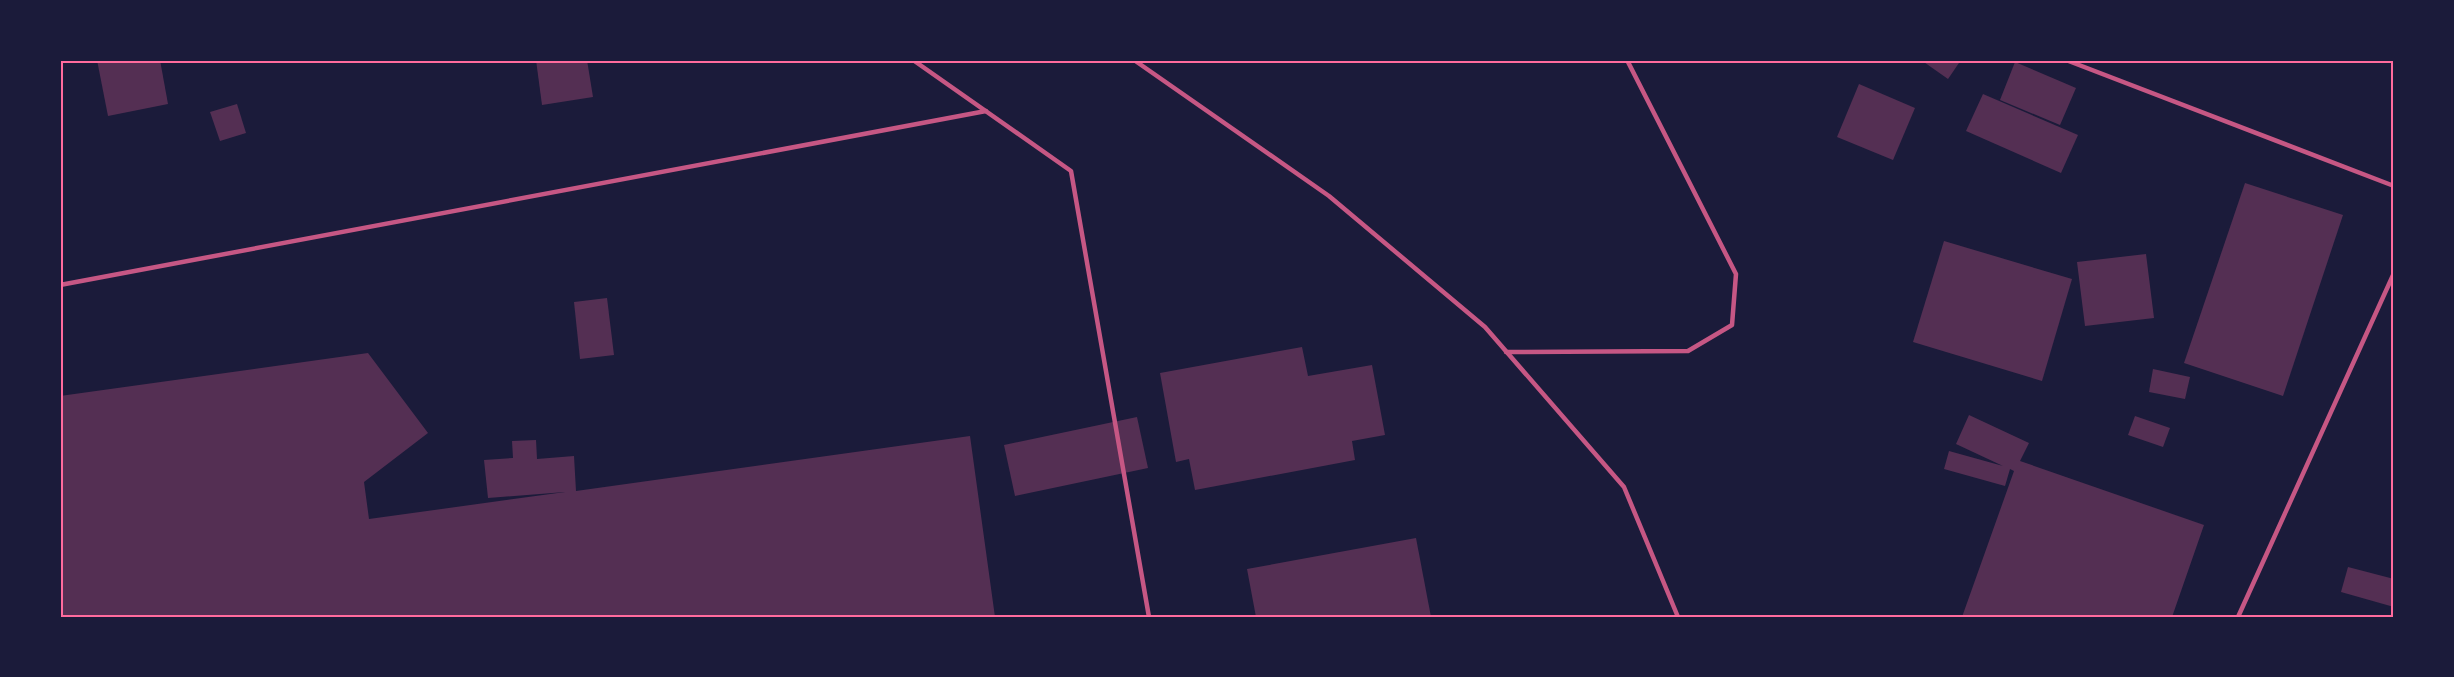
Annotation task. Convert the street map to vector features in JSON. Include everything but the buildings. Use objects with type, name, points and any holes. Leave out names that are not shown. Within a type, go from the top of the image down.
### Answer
[{"type":"lane","points":[[913,60],[1071,171],[1149,617]]},
{"type":"lane","points":[[1134,60],[1329,196],[1485,327],[1624,487],[1678,617]]},
{"type":"lane","points":[[1506,352],[1688,351],[1732,325],[1736,274],[1627,60]]},
{"type":"lane","points":[[2066,60],[2394,186]]},
{"type":"lane","points":[[60,285],[986,111]]},
{"type":"lane","points":[[2238,617],[2394,273]]}]
